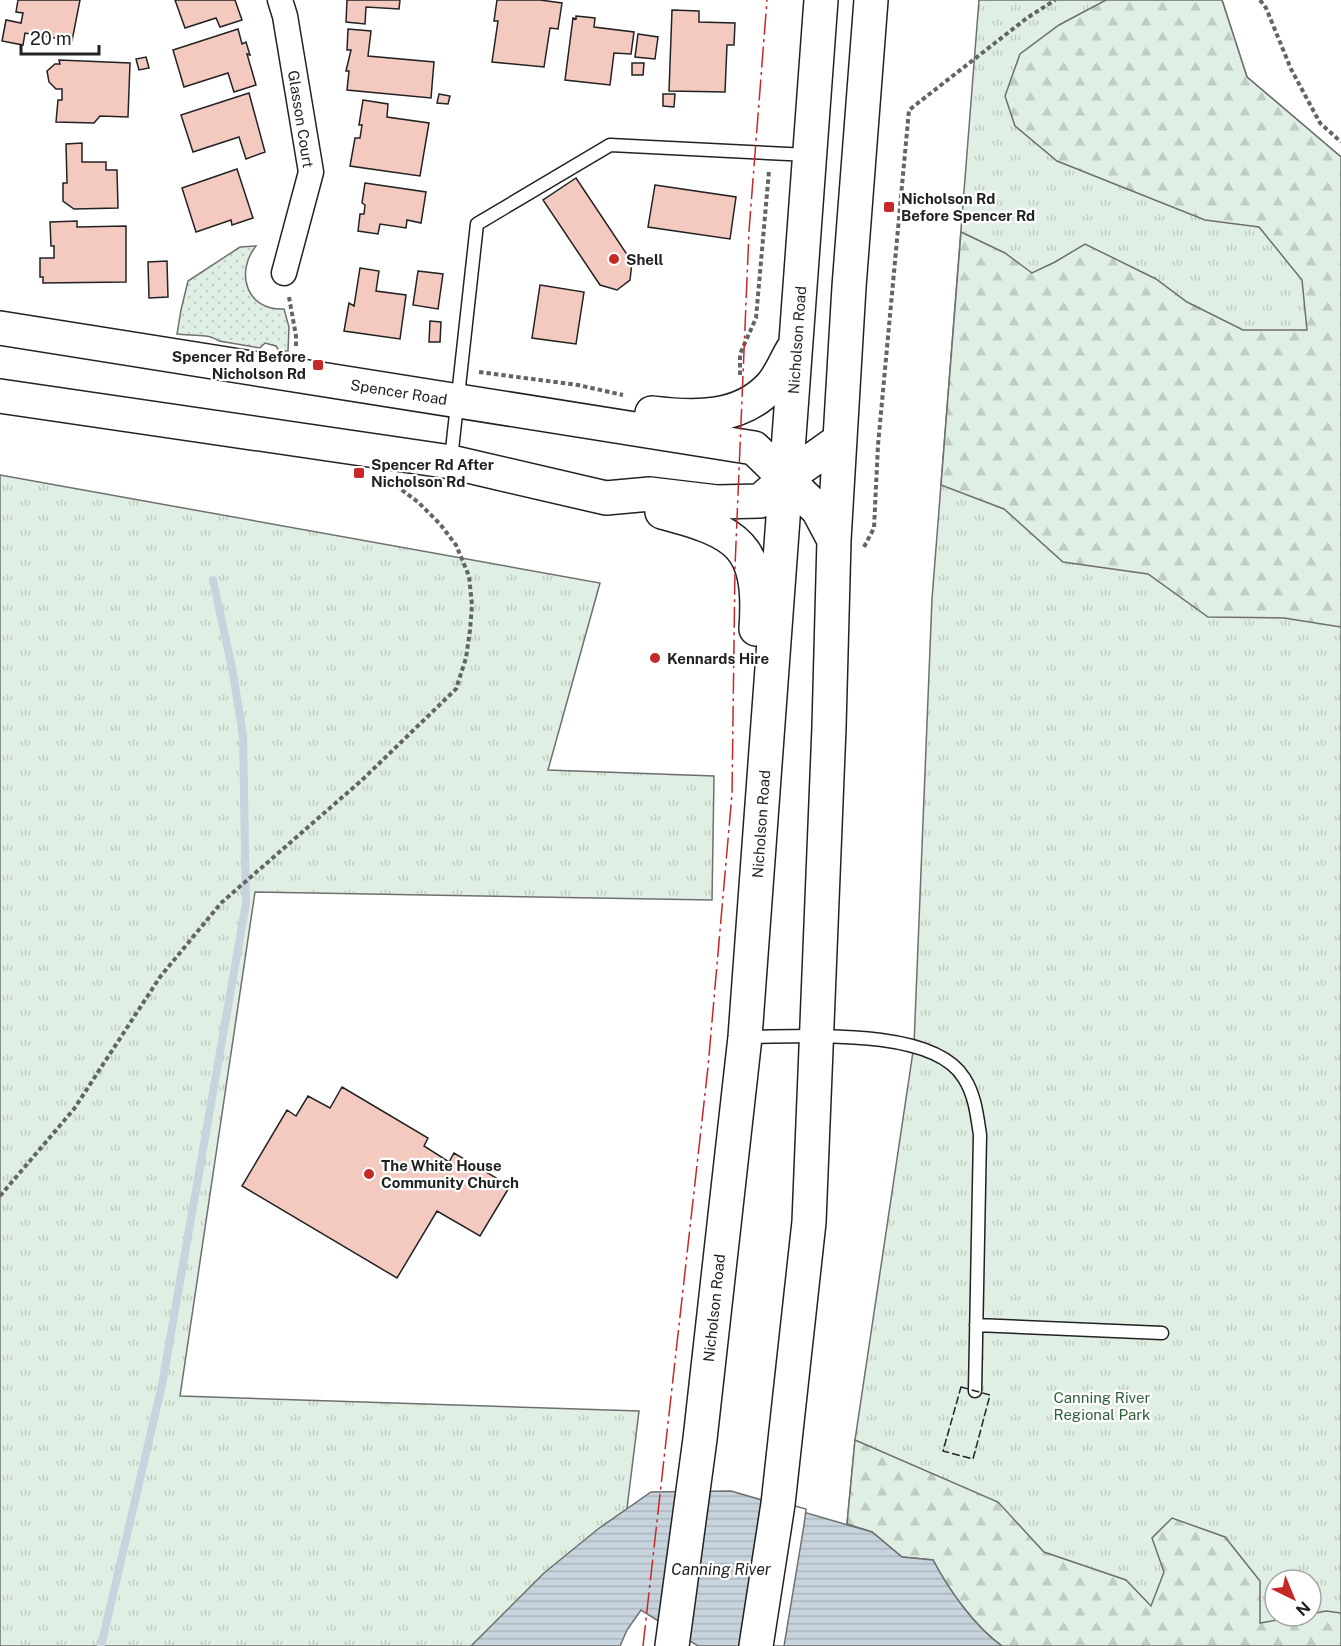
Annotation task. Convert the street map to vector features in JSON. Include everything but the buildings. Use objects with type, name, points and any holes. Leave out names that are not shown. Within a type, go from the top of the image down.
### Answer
[{"type":"main road","name":"Nicholson Road","points":[[672,1646],[700,1439],[745,1037],[821,0]]},
{"type":"main road","points":[[756,1646],[778,1504],[809,1222],[830,727],[834,540],[849,287],[871,0]]},
{"type":"main road","name":"Spencer Road","points":[[0,328],[753,448],[818,510],[834,540]]},
{"type":"main road","points":[[459,401],[563,404],[686,417],[716,414],[738,410],[772,385],[797,343]]},
{"type":"main road","points":[[0,396],[451,462],[705,524],[724,533],[739,545],[756,575],[757,615],[753,673],[769,721]]},
{"type":"main road","points":[[606,498],[650,494],[717,502],[760,501],[785,479],[840,441]]},
{"type":"street","name":"Glasson Court","points":[[280,0],[285,16],[311,172],[284,273]]},
{"type":"lane","points":[[451,462],[477,224],[610,145],[811,155]]},
{"type":"lane","points":[[745,1037],[836,1036],[914,1045],[943,1057],[964,1076],[976,1104],[980,1135],[975,1391]]},
{"type":"lane","points":[[976,1325],[1162,1333]]},
{"type":"path","points":[[878,445],[909,110],[1027,18],[1055,0]]},
{"type":"path","points":[[1260,0],[1266,8],[1291,69],[1320,123],[1341,142]]},
{"type":"path","points":[[743,382],[739,374],[740,354],[756,318],[771,153]]},
{"type":"path","points":[[284,273],[296,336],[295,356]]},
{"type":"path","points":[[0,1196],[74,1109],[160,977],[221,903],[362,780],[456,689],[466,658],[470,630],[472,605],[469,576],[456,545],[440,524],[418,502],[392,483]]},
{"type":"green space","name":"Canning River Regional Park","points":[[979,0],[1222,0],[1247,77],[1341,157],[1341,1646],[820,1646],[847,1524],[855,1440],[914,1045],[932,599]]},
{"type":"green space","points":[[1106,0],[1222,0],[1247,77],[1341,157],[1341,627],[1284,618],[1208,617],[1148,574],[1063,562],[1004,509],[941,485],[961,232],[1005,253],[1032,273],[1085,244],[1156,279],[1187,302],[1243,330],[1307,330],[1302,280],[1259,227],[1205,220],[1057,161],[1015,126],[1005,96],[1020,54],[1059,25]]},
{"type":"green space","points":[[256,246],[246,267],[248,288],[261,304],[284,309],[289,327],[288,351],[279,351],[276,346],[265,343],[260,348],[204,336],[177,334],[188,281],[240,247]]},
{"type":"green space","points":[[0,475],[600,583],[548,770],[714,776],[712,900],[255,892],[180,1396],[639,1411],[610,1646],[0,1646]]},
{"type":"green space","points":[[855,1440],[998,1502],[1044,1552],[1126,1580],[1151,1606],[1164,1572],[1152,1538],[1172,1518],[1225,1537],[1260,1581],[1260,1623],[1263,1622],[1263,1628],[1323,1628],[1323,1612],[1341,1613],[1341,1646],[1002,1646],[963,1607],[933,1560],[902,1557],[872,1532],[847,1524]]},
{"type":"water","name":"Canning River","points":[[731,1491],[872,1532],[902,1557],[933,1560],[963,1607],[1002,1646],[698,1646],[641,1610],[627,1630],[620,1646],[471,1646],[544,1573],[598,1529],[651,1492]]},
{"type":"pier","points":[[762,1497],[806,1509],[804,1525],[784,1646],[739,1646]]},
{"type":"waterway","points":[[101,1646],[162,1385],[246,903],[243,736],[233,673],[213,580]]},
{"type":"fence","points":[[961,1387],[990,1395],[973,1459],[943,1451],[961,1387]]},
{"type":"power","points":[[643,1646],[708,1067],[732,794],[735,567],[749,231],[767,0]]},
{"type":"place","name":"Nicholson Rd Before Spencer Rd","points":[[889,207]]},
{"type":"place","name":"Shell","points":[[614,259]]},
{"type":"place","name":"Spencer Rd Before Nicholson Rd","points":[[318,365]]},
{"type":"place","name":"Spencer Rd After Nicholson Rd","points":[[359,473]]},
{"type":"place","name":"Kennards Hire","points":[[655,658]]},
{"type":"place","name":"The White House Community Church","points":[[369,1174]]}]
